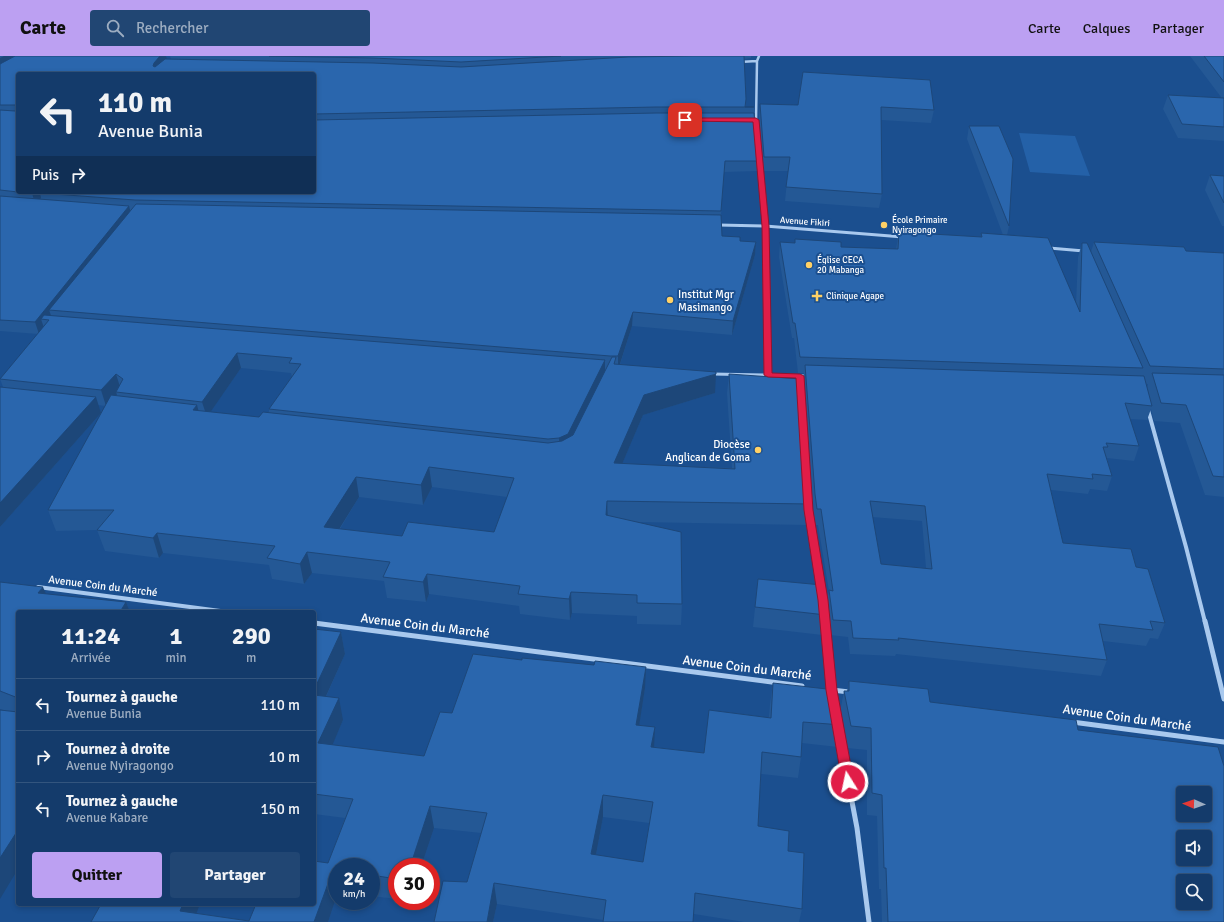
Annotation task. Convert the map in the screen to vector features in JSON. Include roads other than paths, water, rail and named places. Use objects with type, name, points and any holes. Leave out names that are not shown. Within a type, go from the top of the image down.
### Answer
[{"type":"street","points":[[759,56],[757,61],[756,120],[766,226],[768,375]]},
{"type":"street","points":[[734,62],[757,61]]},
{"type":"street","points":[[748,120],[756,120]]},
{"type":"street","name":"Avenue Fikiri","points":[[710,225],[766,226],[908,237]]},
{"type":"street","points":[[1043,248],[1091,251]]},
{"type":"street","points":[[1083,251],[1086,258]]},
{"type":"street","points":[[705,374],[816,377]]},
{"type":"street","points":[[800,376],[800,384]]},
{"type":"street","points":[[1146,402],[1186,547],[1224,699]]},
{"type":"street","points":[[808,502],[822,593]]},
{"type":"street","name":"Avenue Coin du Marché","points":[[31,587],[212,610]]},
{"type":"street","points":[[824,608],[833,698]]},
{"type":"street","name":"Avenue Coin du Marché","points":[[316,623],[808,687]]},
{"type":"street","name":"Avenue Coin du Marché","points":[[824,689],[855,693]]},
{"type":"street","name":"Avenue Coin du Marché","points":[[1067,721],[1224,742]]},
{"type":"street","points":[[839,728],[857,828],[869,922]]},
{"type":"place","name":"École Primaire Nyiragongo","points":[[884,225]]},
{"type":"place","name":"Église CECA 20 Mabanga","points":[[809,265]]},
{"type":"place","name":"Clinique Agape","points":[[817,296]]},
{"type":"place","name":"Institut Mgr Masimango","points":[[670,300]]},
{"type":"place","name":"Diocèse Anglican de Goma","points":[[758,450]]}]
